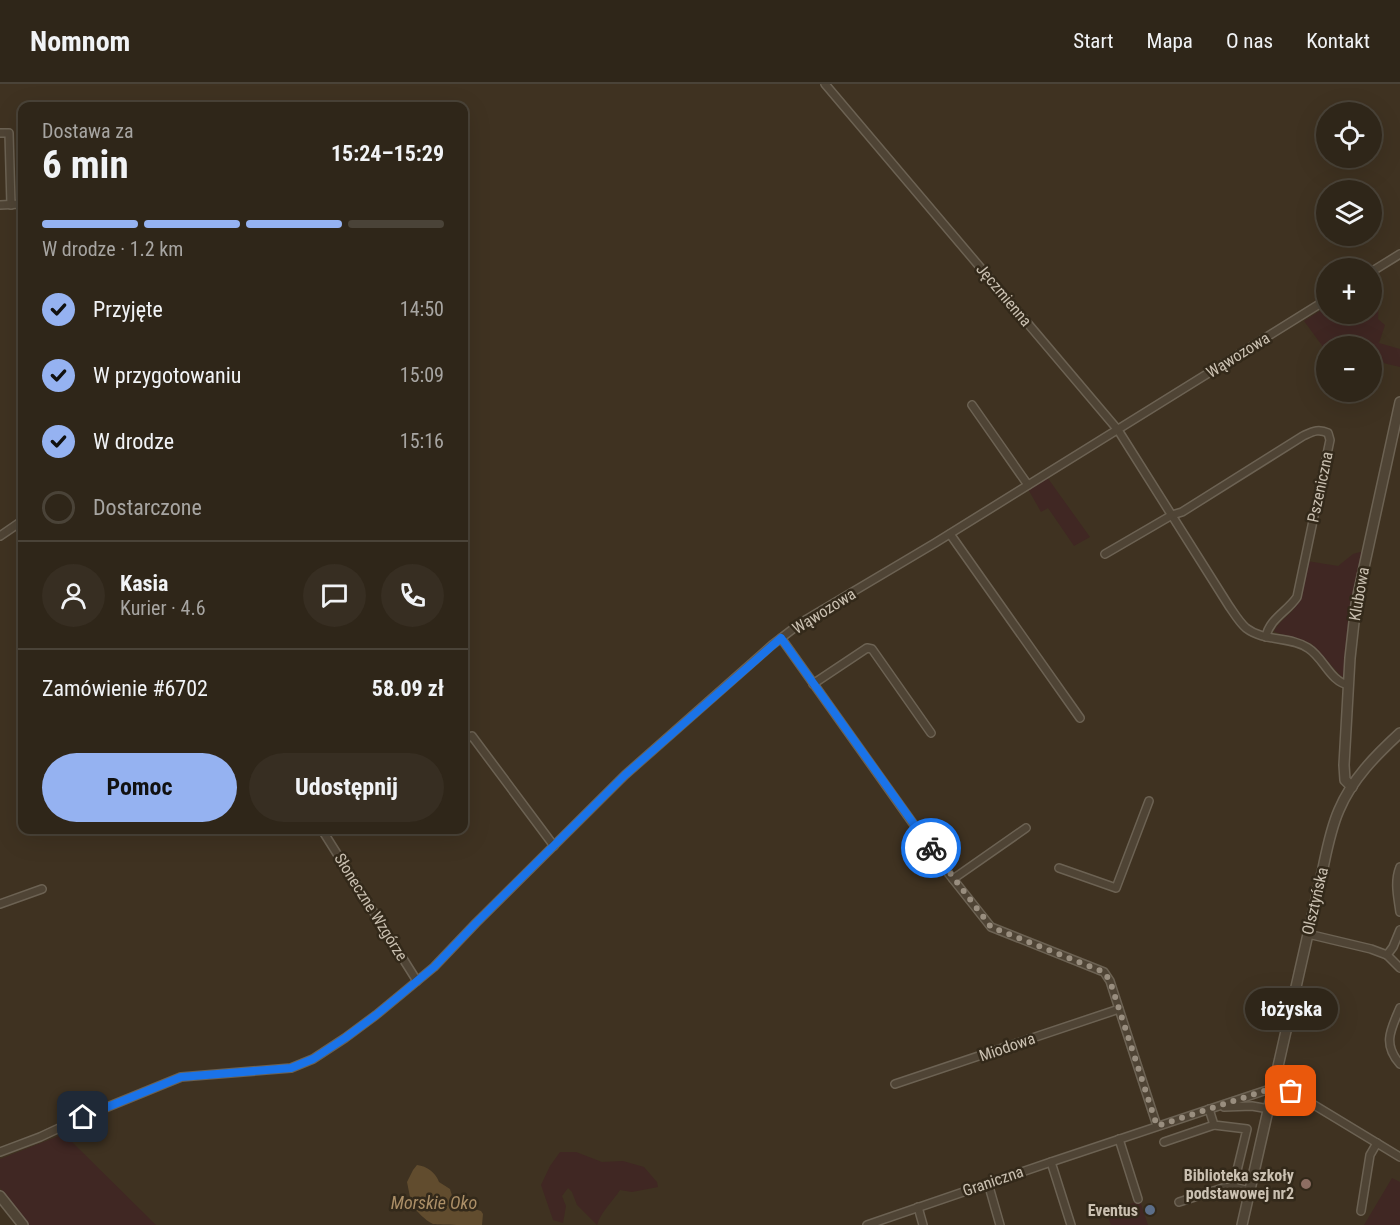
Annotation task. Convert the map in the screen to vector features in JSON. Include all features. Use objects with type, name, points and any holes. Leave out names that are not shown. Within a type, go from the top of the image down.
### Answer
[{"type":"street","name":"Jęczmienna","points":[[825,84],[1118,430],[1245,627],[1253,633],[1297,642],[1309,648],[1323,661],[1335,679],[1341,684],[1349,685]]},
{"type":"street","points":[[0,133],[9,133],[11,205]]},
{"type":"street","points":[[0,205],[18,204]]},
{"type":"street","points":[[1382,265],[1400,254]]},
{"type":"street","name":"Wąwozowa","points":[[0,1152],[181,1077],[291,1068],[313,1059],[345,1038],[434,967],[625,775],[802,622],[950,534],[1316,306]]},
{"type":"street","name":"Klubowa","points":[[1352,787],[1345,780],[1344,775],[1356,604],[1400,402]]},
{"type":"street","points":[[972,405],[1028,485]]},
{"type":"street","name":"Pszeniczna","points":[[1172,515],[1182,512],[1303,436],[1315,430],[1328,432],[1330,440],[1297,597],[1293,604],[1267,628],[1266,637]]},
{"type":"street","points":[[1105,554],[1172,515]]},
{"type":"street","points":[[0,536],[18,524]]},
{"type":"street","points":[[950,534],[1080,718]]},
{"type":"street","points":[[781,638],[953,879],[991,927],[1104,972],[1110,981],[1157,1126]]},
{"type":"street","points":[[813,684],[870,647],[931,732]]},
{"type":"street","name":"Olsztyńska","points":[[1242,1225],[1329,840],[1340,809],[1352,787],[1382,749],[1400,733]]},
{"type":"street","points":[[468,738],[472,736],[554,846]]},
{"type":"street","points":[[1059,868],[1116,888],[1149,801]]},
{"type":"street","points":[[953,879],[1026,828]]},
{"type":"street","name":"Słoneczne Wzgórze","points":[[329,834],[417,981]]},
{"type":"street","points":[[1400,867],[1396,888],[1400,912]]},
{"type":"street","points":[[0,904],[42,889]]},
{"type":"street","points":[[1387,955],[1400,930]]},
{"type":"street","points":[[1308,934],[1371,949],[1387,955],[1400,968]]},
{"type":"street","points":[[1400,1008],[1389,1033],[1389,1042],[1400,1064]]},
{"type":"street","name":"Miodowa","points":[[895,1084],[1119,1009]]},
{"type":"street","points":[[1273,1088],[1291,1091],[1400,1157]]},
{"type":"street","name":"Graniczna","points":[[867,1225],[1273,1088]]},
{"type":"street","name":"Graniczna","points":[[1211,1108],[1252,1106],[1269,1109]]},
{"type":"street","points":[[1211,1108],[1214,1125]]},
{"type":"street","points":[[1164,1142],[1214,1125],[1247,1130],[1233,1187]]},
{"type":"street","points":[[1119,1139],[1138,1200]]},
{"type":"street","points":[[1361,1211],[1370,1155],[1377,1143]]},
{"type":"street","points":[[1051,1162],[1071,1225]]},
{"type":"street","points":[[988,1183],[1000,1225]]},
{"type":"street","points":[[1179,1202],[1223,1188],[1233,1187],[1250,1191]]},
{"type":"street","points":[[0,1196],[23,1225]]},
{"type":"street","points":[[918,1207],[923,1225]]},
{"type":"shaded area","points":[[1316,313],[1316,324],[1382,322],[1385,325],[1381,336],[1316,337],[1304,321]]},
{"type":"shaded area","points":[[1382,344],[1400,349],[1400,367],[1382,363]]},
{"type":"shaded area","points":[[1047,477],[1090,537],[1074,546],[1048,508],[1041,512],[1028,489]]},
{"type":"shaded area","points":[[1363,552],[1350,615],[1346,671],[1342,677],[1312,644],[1274,631],[1297,604],[1307,561],[1338,566],[1353,554]]},
{"type":"shaded area","points":[[64,1134],[156,1225],[29,1225],[0,1188],[0,1159]]},
{"type":"shaded area","points":[[560,1152],[576,1152],[602,1162],[623,1161],[644,1167],[657,1182],[658,1187],[632,1192],[620,1190],[604,1211],[597,1225],[577,1205],[568,1188],[562,1196],[566,1206],[563,1223],[553,1220],[541,1185]]},
{"type":"shaded area","points":[[1392,1178],[1400,1182],[1400,1225],[1364,1225]]},
{"type":"shaded area","points":[[1140,1201],[1148,1225],[1111,1225],[1106,1211]]},
{"type":"water","name":"Morskie Oko","points":[[417,1165],[428,1168],[439,1182],[450,1189],[453,1199],[467,1201],[472,1204],[472,1208],[481,1211],[482,1225],[433,1224],[411,1206],[407,1182]]},
{"type":"way so far","points":[[931,848],[991,927],[1104,972],[1110,981],[1157,1126],[1273,1088],[1291,1091]]},
{"type":"place","name":"łożyska","points":[[1291,1091]]},
{"type":"place","name":"Biblioteka szkoły podstawowej nr2","points":[[1306,1184]]},
{"type":"place","name":"Eventus","points":[[1150,1210]]},
{"type":"route","points":[[83,1117],[181,1077],[291,1068],[313,1059],[345,1038],[434,967],[625,775],[781,638],[931,848]]}]
